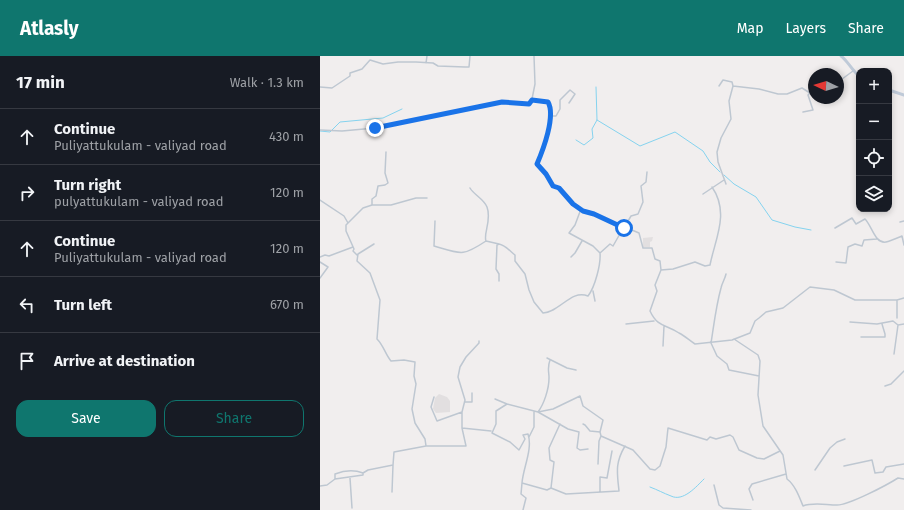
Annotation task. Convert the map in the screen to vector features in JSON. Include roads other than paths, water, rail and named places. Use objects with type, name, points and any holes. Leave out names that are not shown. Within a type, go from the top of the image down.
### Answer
[{"type":"street","points":[[426,63],[427,56]]},
{"type":"street","points":[[320,87],[332,88],[350,76],[350,73],[362,69],[370,60],[384,64],[398,62],[434,63],[438,66],[469,67],[470,56]]},
{"type":"street","points":[[320,130],[342,131],[375,128],[496,103],[529,104],[532,100],[535,84],[534,56]]},
{"type":"street","points":[[841,56],[846,59],[848,66],[856,74]]},
{"type":"street","points":[[844,78],[853,71]]},
{"type":"street","points":[[719,86],[722,80],[732,82],[733,86],[729,101],[731,119],[720,142],[718,152],[718,162],[726,184]]},
{"type":"street","points":[[733,86],[759,89],[778,94],[787,94],[802,88],[808,91]]},
{"type":"street","points":[[549,116],[556,116],[560,109],[560,100],[570,90],[575,94],[569,103]]},
{"type":"street","points":[[892,91],[904,95]]},
{"type":"street","points":[[532,100],[548,102],[549,116],[547,134],[537,164],[546,174],[554,188],[559,188],[573,204],[589,214],[597,215],[624,228],[639,233],[643,248],[652,248],[655,259],[660,261],[661,270],[656,279],[657,291],[650,311],[655,321],[680,333],[695,344],[734,339],[750,333],[756,321],[766,312],[783,308],[810,287],[834,290],[854,300],[897,300],[904,298]]},
{"type":"street","points":[[803,112],[813,110],[811,104]]},
{"type":"street","points":[[372,205],[372,199],[376,196],[378,186],[385,185],[388,182],[385,173],[386,152]]},
{"type":"street","points":[[624,228],[631,216],[638,214],[643,202],[641,186],[646,182],[647,172]]},
{"type":"street","points":[[703,194],[724,180]]},
{"type":"street","points":[[661,270],[673,269],[695,262],[705,266],[710,265],[710,258],[717,244],[721,218],[719,200],[712,187]]},
{"type":"street","points":[[470,188],[487,207],[489,224],[485,238],[486,241]]},
{"type":"street","points":[[426,446],[425,439],[416,423],[412,409],[413,394],[416,384],[414,376],[415,362],[404,360],[391,361],[377,339],[380,300],[370,273],[357,261],[357,255],[353,251],[354,249],[346,231],[348,224],[363,208],[372,205],[391,205],[407,199],[427,198]]},
{"type":"street","points":[[320,200],[347,219],[348,224]]},
{"type":"street","points":[[435,221],[434,246],[463,253],[469,252],[486,241],[505,246],[515,255],[515,261],[525,274],[534,302],[544,313],[560,306],[572,297],[580,294],[588,296],[592,289],[600,264],[600,252],[569,231],[575,224],[581,209]]},
{"type":"street","points":[[835,228],[852,218],[856,224],[865,219],[877,239]]},
{"type":"street","points":[[900,222],[904,221]]},
{"type":"street","points":[[600,252],[610,244],[613,246],[621,232]]},
{"type":"street","points":[[836,262],[846,263],[848,247],[855,244],[862,246],[864,240],[877,239],[885,243],[902,236],[904,245]]},
{"type":"street","points":[[571,257],[582,241]]},
{"type":"street","points":[[357,255],[374,244]]},
{"type":"street","points":[[499,244],[497,245],[496,269],[499,274],[500,281]]},
{"type":"street","points":[[320,256],[329,256],[353,247]]},
{"type":"street","points":[[320,262],[328,267],[320,278]]},
{"type":"street","points":[[726,274],[716,308],[714,319],[715,325],[711,343],[717,356],[727,364],[729,370],[759,376]]},
{"type":"street","points":[[592,289],[594,301]]},
{"type":"street","points":[[897,300],[897,318]]},
{"type":"street","points":[[626,324],[655,321]]},
{"type":"street","points":[[850,322],[882,324],[893,321],[898,324],[904,324]]},
{"type":"street","points":[[861,337],[884,337],[885,334],[882,324]]},
{"type":"street","points":[[894,354],[898,324]]},
{"type":"street","points":[[663,346],[664,326]]},
{"type":"street","points":[[734,339],[758,355],[760,361],[758,395],[763,426],[783,455],[787,479],[796,491],[803,506],[809,504],[838,505],[850,502],[898,478],[904,479]]},
{"type":"street","points":[[392,492],[394,452],[426,446],[466,446],[462,428],[462,412],[465,402],[458,377],[460,367],[479,341]]},
{"type":"street","points":[[547,358],[567,368],[576,370]]},
{"type":"street","points":[[538,412],[543,402],[549,378],[547,371],[550,360]]},
{"type":"street","points":[[885,386],[891,384],[904,371]]},
{"type":"street","points":[[465,402],[472,402],[472,392]]},
{"type":"street","points":[[434,396],[431,407],[437,420],[462,412]]},
{"type":"street","points":[[495,400],[538,412],[553,409],[580,396],[584,406],[603,420],[600,432],[601,436],[599,441],[598,464]]},
{"type":"street","points":[[491,431],[496,424],[496,411],[507,404]]},
{"type":"street","points":[[523,510],[526,498],[521,494],[522,483],[528,455],[529,437],[534,427],[534,412]]},
{"type":"street","points":[[538,412],[568,429],[579,432],[578,449],[588,449]]},
{"type":"street","points":[[551,488],[554,462],[550,460],[549,448],[560,424]]},
{"type":"street","points":[[583,424],[590,431],[600,432]]},
{"type":"street","points":[[462,428],[491,431],[492,433],[510,442],[520,450],[525,439],[523,435],[528,434],[529,437]]},
{"type":"street","points":[[601,436],[633,450],[650,469],[655,470],[660,466],[666,447],[668,428],[707,440],[710,437],[716,439],[730,435],[733,437],[739,450],[757,458],[764,459],[780,451]]},
{"type":"street","points":[[815,470],[830,448],[837,442],[845,439]]},
{"type":"street","points":[[522,483],[546,490],[551,488],[566,494],[619,491],[617,462],[624,446]]},
{"type":"street","points":[[600,492],[600,477],[606,478],[612,450]]},
{"type":"street","points":[[844,466],[872,460],[875,473],[883,472],[886,467],[904,464]]},
{"type":"street","points":[[320,486],[327,485],[335,479],[363,475],[363,473],[368,470],[393,465]]},
{"type":"street","points":[[335,479],[335,474],[346,470],[356,470],[363,473]]},
{"type":"street","points":[[753,500],[749,489],[752,484],[786,474]]},
{"type":"street","points":[[350,477],[352,508]]},
{"type":"street","points":[[714,485],[719,505],[723,508],[751,510]]},
{"type":"waterway","points":[[576,140],[584,145],[593,138],[592,129],[597,120],[596,87]]},
{"type":"waterway","points":[[320,131],[330,132],[340,122],[383,118],[402,109]]},
{"type":"waterway","points":[[597,120],[640,146],[675,132],[703,151],[710,162],[720,172]]},
{"type":"waterway","points":[[724,175],[734,184],[756,197],[772,220],[811,230]]},
{"type":"waterway","points":[[650,487],[671,496],[680,497],[689,493],[704,479]]}]
